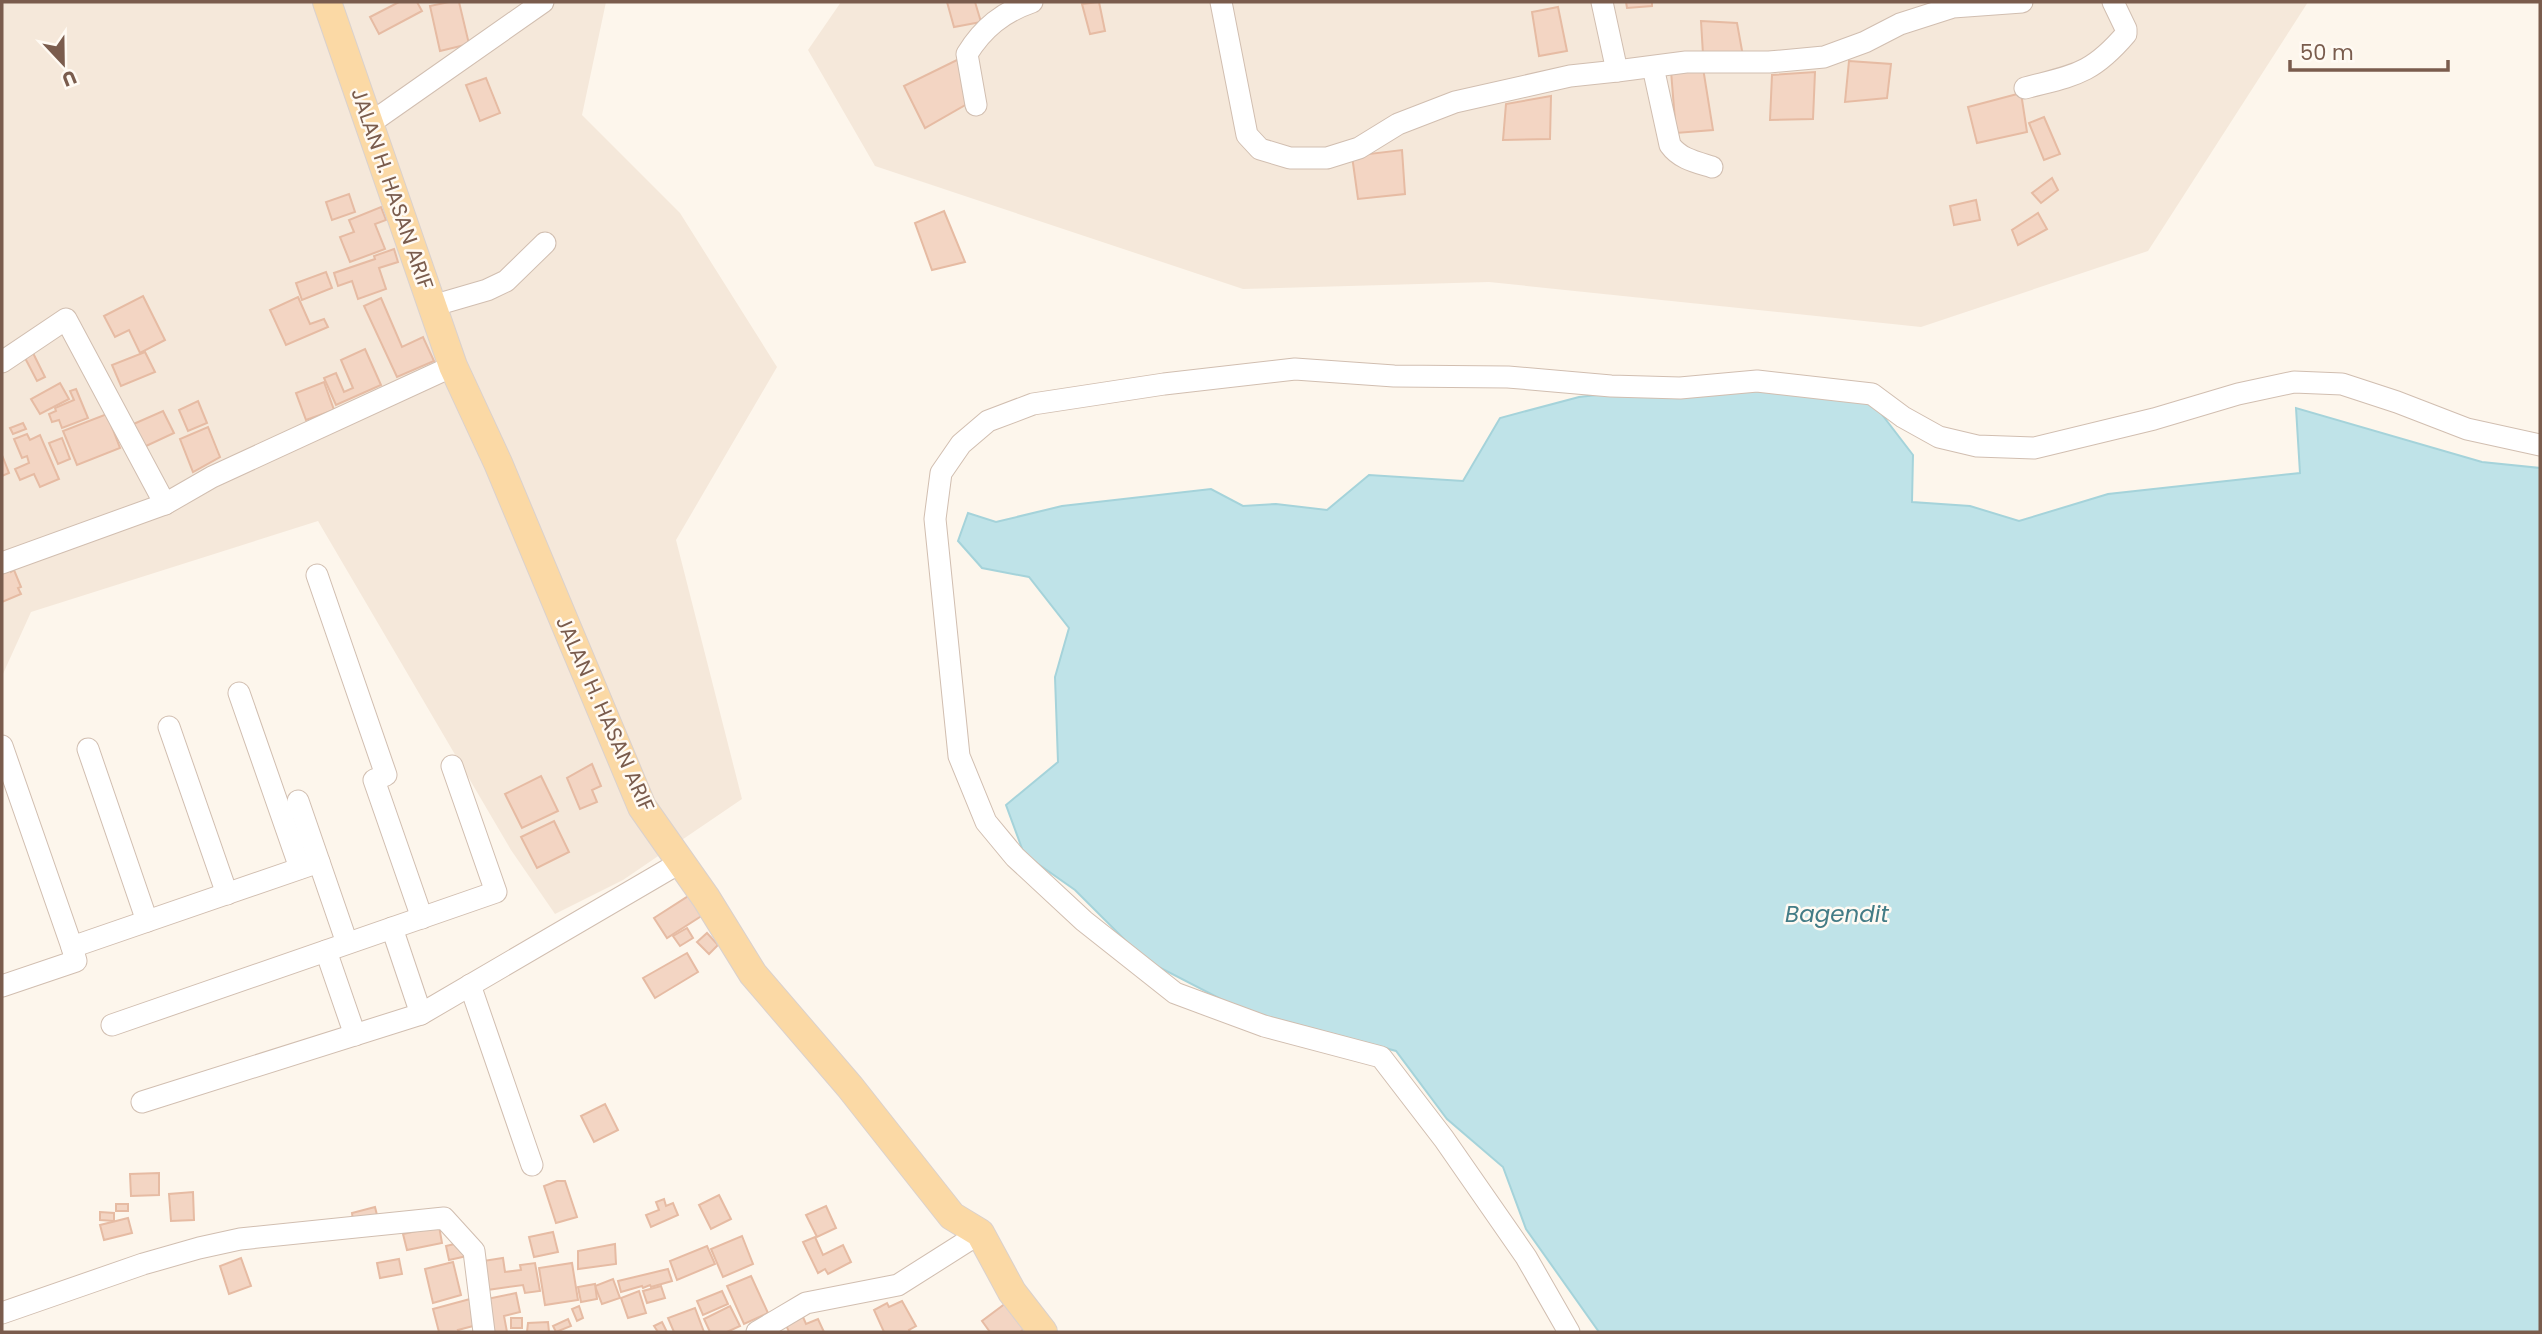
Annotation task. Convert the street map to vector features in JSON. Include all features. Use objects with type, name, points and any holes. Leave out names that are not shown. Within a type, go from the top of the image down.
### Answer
[{"type":"main road","name":"JALAN H. HASAN ARIF","points":[[327,2],[453,366],[498,463],[642,807],[706,898],[753,974],[850,1087],[952,1216],[980,1233],[1012,1292],[1037,1330]]},
{"type":"street","points":[[369,124],[543,2]]},
{"type":"street","points":[[976,106],[967,54],[998,18],[1032,2]]},
{"type":"street","points":[[1220,2],[1247,135],[1260,149],[1290,158],[1327,158],[1359,148],[1398,124],[1455,102],[1570,76],[1686,62],[1769,62],[1824,57],[1865,42],[1900,23],[1953,8],[2022,2]]},
{"type":"street","points":[[1602,2],[1616,71]]},
{"type":"street","points":[[2025,88],[2077,74],[2104,58],[2126,34],[2113,2]]},
{"type":"street","points":[[1653,67],[1670,145],[1683,157],[1712,167]]},
{"type":"street","points":[[432,306],[487,290],[506,281],[545,243]]},
{"type":"street","points":[[2,362],[66,319],[165,504]]},
{"type":"street","points":[[2,561],[165,504],[212,477],[453,366]]},
{"type":"street","points":[[1569,1332],[1526,1257],[1444,1139],[1381,1057],[1264,1026],[1175,993],[1084,921],[1015,857],[986,822],[959,756],[954,681],[935,519],[941,473],[961,444],[988,421],[1033,404],[1164,384],[1295,369],[1394,376],[1508,377],[1611,386],[1680,388],[1757,381],[1872,394],[1903,417],[1938,437],[1977,446],[2034,448],[2154,419],[2238,394],[2294,382],[2342,384],[2467,429],[2540,445]]},
{"type":"street","points":[[317,575],[386,775],[374,780],[422,918]]},
{"type":"street","points":[[239,693],[309,865],[347,943]]},
{"type":"street","points":[[169,727],[227,894]]},
{"type":"street","points":[[2,746],[76,961],[2,986]]},
{"type":"street","points":[[88,749],[148,921]]},
{"type":"street","points":[[112,1025],[496,892],[452,766]]},
{"type":"street","points":[[298,801],[309,865]]},
{"type":"street","points":[[142,1102],[421,1014],[681,862]]},
{"type":"street","points":[[72,947],[309,865]]},
{"type":"street","points":[[392,928],[421,1014]]},
{"type":"street","points":[[326,951],[355,1035]]},
{"type":"street","points":[[470,985],[532,1165]]},
{"type":"street","points":[[2,1313],[144,1264],[240,1239],[444,1218],[474,1251],[484,1332]]},
{"type":"street","points":[[757,1332],[806,1303],[898,1285],[980,1233]]},
{"type":"shaded area","points":[[2,2],[606,2],[582,115],[680,213],[777,367],[676,540],[742,799],[623,880],[555,914],[511,850],[318,521],[31,612],[2,676]]},
{"type":"shaded area","points":[[841,2],[2308,2],[2148,251],[1921,327],[1489,282],[1243,289],[875,166],[808,50]]},
{"type":"water","name":"Bagendit","points":[[1764,376],[1860,386],[1913,455],[1912,502],[1970,506],[2019,521],[2108,494],[2300,473],[2296,408],[2482,462],[2540,468],[2540,1332],[1599,1332],[1526,1229],[1503,1167],[1447,1119],[1396,1051],[1240,1009],[1145,960],[1075,890],[1024,854],[1006,805],[1058,762],[1055,677],[1069,628],[1029,577],[982,568],[958,541],[968,513],[996,522],[1062,506],[1211,489],[1243,506],[1276,504],[1327,510],[1369,475],[1463,481],[1500,418],[1579,397]]},
{"type":"building","points":[[399,2],[417,2],[422,11],[379,34],[370,17]]},
{"type":"building","points":[[459,2],[469,44],[440,51],[430,6]]},
{"type":"building","points":[[947,2],[975,2],[981,22],[954,27]]},
{"type":"building","points":[[1099,2],[1105,31],[1090,34],[1082,4]]},
{"type":"building","points":[[1626,2],[1652,2],[1652,6],[1627,8]]},
{"type":"building","points":[[1558,7],[1567,51],[1539,56],[1532,12]]},
{"type":"building","points":[[1701,21],[1737,23],[1743,56],[1703,54]]},
{"type":"building","points":[[959,59],[967,104],[925,128],[904,86]]},
{"type":"building","points":[[1849,61],[1891,64],[1887,98],[1845,102]]},
{"type":"building","points":[[1703,68],[1713,130],[1676,133],[1671,71]]},
{"type":"building","points":[[1815,72],[1813,119],[1770,120],[1772,75]]},
{"type":"building","points":[[486,78],[500,113],[480,121],[466,85]]},
{"type":"building","points":[[2021,93],[2027,132],[1977,143],[1968,107]]},
{"type":"building","points":[[1551,96],[1550,139],[1503,140],[1506,104]]},
{"type":"building","points":[[2044,117],[2060,154],[2044,160],[2029,123]]},
{"type":"building","points":[[1402,150],[1405,194],[1358,199],[1352,156]]},
{"type":"building","points":[[2052,178],[2058,190],[2041,203],[2032,193]]},
{"type":"building","points":[[349,194],[355,212],[332,220],[326,202]]},
{"type":"building","points":[[1976,200],[1980,220],[1954,225],[1950,206]]},
{"type":"building","points":[[381,207],[386,220],[375,224],[385,249],[350,262],[340,237],[354,232],[349,220]]},
{"type":"building","points":[[944,211],[965,262],[932,270],[915,223]]},
{"type":"building","points":[[2038,213],[2047,229],[2018,245],[2012,230]]},
{"type":"building","points":[[394,249],[398,262],[379,268],[386,289],[358,299],[352,281],[338,286],[334,273],[375,259],[374,256]]},
{"type":"building","points":[[326,272],[332,288],[302,300],[296,283]]},
{"type":"building","points":[[143,296],[165,340],[140,353],[129,330],[115,337],[104,316]]},
{"type":"building","points":[[298,297],[310,324],[324,319],[328,327],[286,345],[270,310]]},
{"type":"building","points":[[381,298],[402,347],[423,337],[434,361],[397,377],[364,306]]},
{"type":"building","points":[[365,349],[381,385],[336,405],[324,378],[336,373],[344,392],[353,388],[341,360]]},
{"type":"building","points":[[32,351],[45,377],[37,381],[24,356]]},
{"type":"building","points":[[145,352],[155,372],[121,386],[112,365]]},
{"type":"building","points":[[324,382],[334,410],[306,420],[296,393]]},
{"type":"building","points":[[60,383],[69,399],[40,414],[31,399]]},
{"type":"building","points":[[76,389],[88,418],[62,428],[59,420],[52,422],[49,414],[56,411],[55,408],[74,400],[70,391]]},
{"type":"building","points":[[198,401],[207,423],[188,431],[179,410]]},
{"type":"building","points":[[163,411],[174,433],[144,447],[129,426]]},
{"type":"building","points":[[107,414],[120,448],[77,465],[63,431]]},
{"type":"building","points":[[23,423],[26,429],[13,434],[10,428]]},
{"type":"building","points":[[208,427],[220,457],[193,472],[180,439]]},
{"type":"building","points":[[27,434],[30,440],[40,435],[59,479],[40,487],[34,474],[20,480],[15,469],[29,463],[27,456],[22,458],[14,439]]},
{"type":"building","points":[[62,438],[70,459],[58,464],[49,443]]},
{"type":"building","points":[[2,455],[9,473],[2,476]]},
{"type":"building","points":[[9,566],[11,572],[14,570],[21,594],[2,602],[2,569]]},
{"type":"building","points":[[592,764],[601,786],[592,790],[597,802],[580,809],[567,778]]},
{"type":"building","points":[[541,776],[558,811],[522,828],[505,794]]},
{"type":"building","points":[[554,821],[569,852],[537,868],[521,837]]},
{"type":"building","points":[[690,895],[703,915],[667,938],[654,918]]},
{"type":"building","points":[[687,928],[693,938],[680,946],[673,936]]},
{"type":"building","points":[[707,933],[718,945],[709,954],[697,942]]},
{"type":"building","points":[[687,953],[698,972],[655,998],[643,978]]},
{"type":"building","points":[[605,1104],[618,1130],[594,1142],[581,1116]]},
{"type":"building","points":[[159,1173],[159,1195],[131,1196],[130,1174]]},
{"type":"building","points":[[565,1181],[577,1217],[556,1223],[544,1186]]},
{"type":"building","points":[[193,1192],[194,1220],[171,1221],[169,1194]]},
{"type":"building","points":[[719,1195],[731,1219],[711,1229],[699,1205]]},
{"type":"building","points":[[664,1199],[666,1206],[673,1203],[678,1215],[651,1227],[646,1215],[659,1210],[656,1202]]},
{"type":"building","points":[[116,1204],[128,1204],[128,1211],[116,1211]]},
{"type":"building","points":[[826,1206],[836,1228],[817,1237],[806,1215]]},
{"type":"building","points":[[375,1207],[377,1215],[353,1221],[352,1213]]},
{"type":"building","points":[[100,1212],[114,1213],[114,1221],[100,1220]]},
{"type":"building","points":[[128,1218],[132,1233],[104,1240],[100,1225]]},
{"type":"building","points":[[439,1226],[442,1243],[407,1250],[403,1234]]},
{"type":"building","points":[[553,1232],[558,1252],[534,1257],[529,1237]]},
{"type":"building","points":[[742,1236],[753,1264],[723,1277],[711,1249]]},
{"type":"building","points":[[815,1237],[823,1255],[843,1245],[851,1262],[828,1274],[825,1269],[818,1273],[803,1242]]},
{"type":"building","points":[[463,1242],[467,1256],[449,1260],[446,1246]]},
{"type":"building","points":[[615,1244],[616,1264],[578,1269],[578,1251]]},
{"type":"building","points":[[707,1246],[715,1264],[677,1280],[670,1261]]},
{"type":"building","points":[[241,1258],[251,1286],[229,1294],[220,1266]]},
{"type":"building","points":[[503,1258],[505,1272],[521,1270],[520,1265],[535,1263],[540,1291],[525,1293],[523,1285],[487,1290],[483,1261]]},
{"type":"building","points":[[399,1259],[402,1274],[380,1278],[377,1263]]},
{"type":"building","points":[[453,1262],[461,1295],[433,1303],[425,1269]]},
{"type":"building","points":[[572,1263],[578,1300],[545,1305],[539,1268]]},
{"type":"building","points":[[668,1269],[672,1281],[621,1292],[618,1281]]},
{"type":"building","points":[[751,1276],[768,1313],[744,1324],[727,1286]]},
{"type":"building","points":[[613,1279],[620,1298],[602,1304],[595,1286]]},
{"type":"building","points":[[595,1284],[597,1299],[581,1302],[578,1287]]},
{"type":"building","points":[[661,1286],[665,1298],[647,1303],[643,1291]]},
{"type":"building","points":[[639,1291],[646,1313],[628,1318],[621,1298]]},
{"type":"building","points":[[722,1291],[728,1304],[703,1315],[697,1301]]},
{"type":"building","points":[[516,1293],[520,1312],[504,1316],[507,1332],[494,1332],[487,1299]]},
{"type":"building","points":[[470,1299],[477,1325],[458,1330],[459,1332],[439,1332],[433,1309]]},
{"type":"building","points":[[1010,1300],[1024,1329],[1020,1332],[990,1332],[982,1321]]},
{"type":"building","points":[[902,1301],[916,1326],[909,1330],[910,1332],[884,1332],[874,1310],[887,1303],[889,1307]]},
{"type":"building","points":[[579,1306],[583,1318],[577,1321],[572,1309]]},
{"type":"building","points":[[730,1306],[740,1326],[727,1332],[710,1332],[704,1319]]},
{"type":"building","points":[[695,1308],[704,1332],[674,1332],[668,1318]]},
{"type":"building","points":[[803,1317],[806,1324],[818,1319],[824,1332],[789,1332],[786,1325]]},
{"type":"building","points":[[511,1318],[522,1318],[522,1328],[511,1328]]},
{"type":"building","points":[[568,1319],[571,1326],[556,1332],[553,1326]]},
{"type":"building","points":[[548,1322],[549,1332],[527,1332],[528,1323]]},
{"type":"building","points":[[662,1322],[667,1332],[658,1332],[654,1326]]}]
